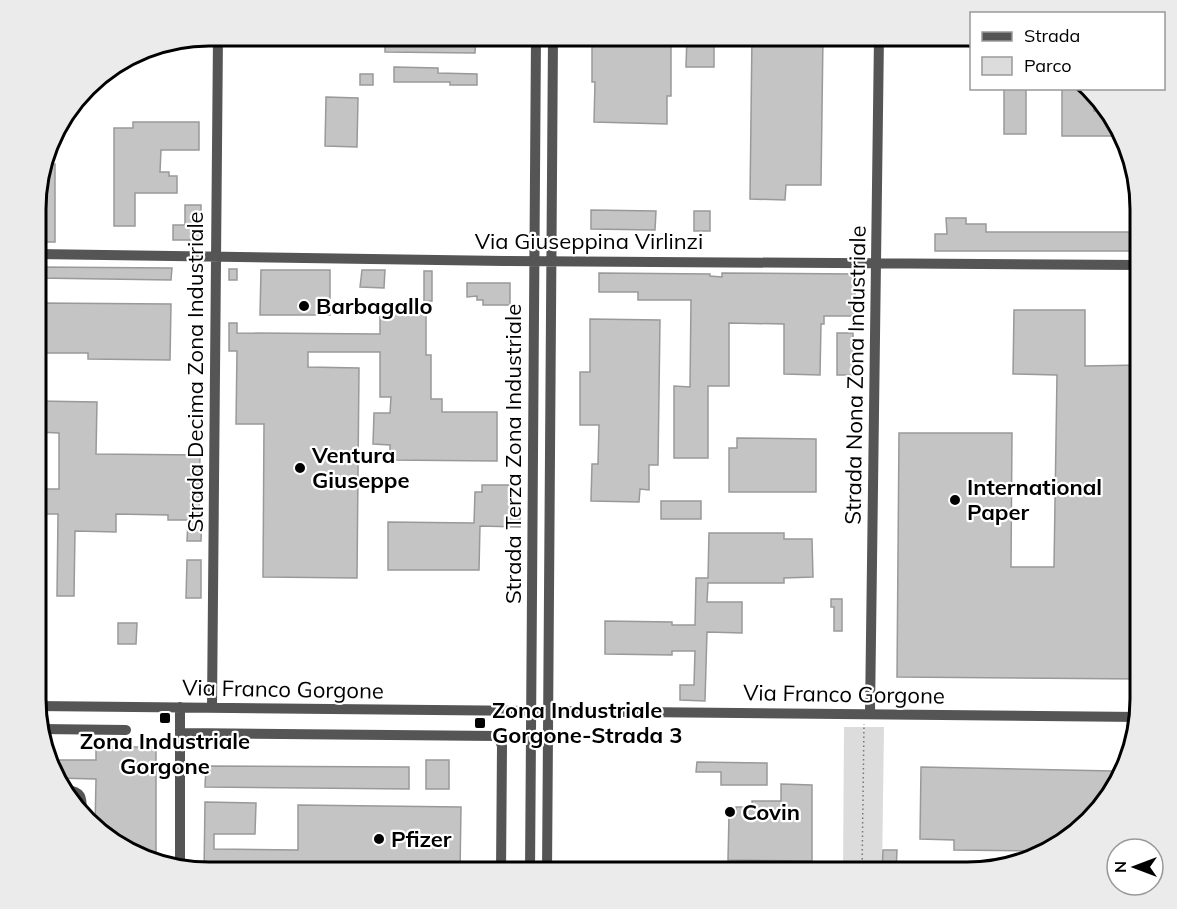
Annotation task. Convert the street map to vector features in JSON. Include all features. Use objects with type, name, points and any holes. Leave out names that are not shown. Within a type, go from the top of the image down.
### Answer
[{"type":"street","name":"Strada Decima Zona Industriale","points":[[212,708],[218,46]]},
{"type":"street","name":"Strada Terza Zona Industriale","points":[[530,862],[536,46]]},
{"type":"street","name":"Strada Terza Zona Industriale","points":[[547,862],[553,46]]},
{"type":"street","name":"Strada Nona Zona Industriale","points":[[867,713],[879,47]]},
{"type":"street","name":"Via Giuseppina Virlinzi","points":[[46,254],[1130,265]]},
{"type":"street","name":"Via Franco Gorgone","points":[[47,706],[1129,717]]},
{"type":"street","points":[[180,707],[180,859]]},
{"type":"street","points":[[50,729],[126,730]]},
{"type":"street","points":[[181,733],[498,736],[502,746],[501,862]]},
{"type":"path","points":[[862,862],[867,713]]},
{"type":"green space","points":[[844,727],[884,727],[882,862],[843,862]]},
{"type":"building","points":[[385,46],[475,46],[475,53],[385,52]]},
{"type":"building","points":[[592,46],[671,47],[671,96],[667,96],[667,124],[594,122],[595,82],[592,82]]},
{"type":"building","points":[[687,47],[714,47],[714,67],[686,67]]},
{"type":"building","points":[[752,47],[823,47],[821,185],[786,185],[785,200],[750,199]]},
{"type":"building","points":[[394,67],[438,68],[438,73],[477,74],[477,85],[450,85],[450,82],[394,82]]},
{"type":"building","points":[[360,74],[373,74],[373,85],[360,85]]},
{"type":"building","points":[[1004,90],[1026,90],[1026,134],[1004,134]]},
{"type":"building","points":[[1062,90],[1078,90],[1103,119],[1113,136],[1062,136]]},
{"type":"building","points":[[326,97],[358,98],[357,147],[325,146]]},
{"type":"building","points":[[133,122],[199,122],[199,150],[161,150],[160,172],[169,172],[169,176],[177,176],[177,193],[135,193],[135,226],[114,226],[114,128],[133,128]]},
{"type":"building","points":[[53,164],[55,164],[55,242],[46,242],[46,210]]},
{"type":"building","points":[[185,205],[201,205],[201,240],[173,240],[173,225],[185,225]]},
{"type":"building","points":[[591,210],[656,211],[655,230],[591,229]]},
{"type":"building","points":[[694,211],[710,211],[710,231],[694,231]]},
{"type":"building","points":[[946,218],[966,218],[966,224],[986,224],[986,232],[1130,232],[1130,251],[935,251],[935,234],[947,234]]},
{"type":"building","points":[[46,267],[172,268],[171,280],[46,278]]},
{"type":"building","points":[[229,269],[237,269],[237,280],[229,280]]},
{"type":"building","points":[[261,270],[330,270],[330,315],[260,315]]},
{"type":"building","points":[[362,270],[385,270],[384,288],[360,287]]},
{"type":"building","points":[[424,271],[432,271],[432,301],[424,301]]},
{"type":"building","points":[[599,273],[710,274],[710,276],[722,277],[722,273],[855,274],[855,316],[824,316],[824,324],[821,324],[820,375],[784,374],[784,324],[729,323],[729,386],[708,386],[708,458],[674,458],[674,386],[690,387],[691,300],[638,300],[638,292],[599,292]]},
{"type":"building","points":[[467,283],[510,283],[510,305],[483,305],[483,300],[477,300],[477,296],[467,297]]},
{"type":"building","points":[[46,303],[171,304],[170,360],[88,359],[88,353],[46,353]]},
{"type":"building","points":[[380,310],[426,310],[426,355],[431,355],[431,399],[442,399],[442,412],[497,412],[497,461],[390,460],[390,445],[373,444],[374,413],[390,413],[391,397],[380,397],[380,352],[308,352],[308,367],[359,368],[357,578],[263,577],[264,424],[236,424],[237,351],[229,351],[229,323],[237,323],[237,333],[380,334]]},
{"type":"building","name":"International Paper","points":[[1014,310],[1085,310],[1085,366],[1130,365],[1130,679],[897,677],[899,433],[1012,433],[1011,567],[1054,567],[1057,375],[1013,374]]},
{"type":"building","points":[[590,319],[660,320],[658,465],[649,465],[649,490],[640,489],[639,502],[591,501],[592,464],[598,464],[599,425],[580,425],[580,372],[590,372]]},
{"type":"building","points":[[837,333],[853,333],[853,375],[837,375]]},
{"type":"building","points":[[46,401],[97,402],[96,454],[200,455],[201,541],[187,541],[188,520],[168,520],[168,515],[116,514],[116,532],[75,531],[74,596],[57,596],[58,514],[47,514],[47,489],[59,489],[59,433],[46,432]]},
{"type":"building","points":[[737,438],[816,439],[816,492],[729,492],[729,448],[737,448]]},
{"type":"building","points":[[482,485],[511,485],[510,515],[520,516],[520,527],[480,526],[479,570],[388,570],[388,522],[474,523],[475,492],[482,492]]},
{"type":"building","points":[[661,501],[701,501],[701,519],[661,519]]},
{"type":"building","points":[[709,533],[784,533],[784,539],[812,539],[813,577],[784,578],[784,583],[708,583],[707,602],[742,602],[742,633],[707,632],[705,701],[680,700],[680,685],[694,685],[695,651],[672,651],[672,655],[605,654],[605,621],[672,622],[672,625],[695,625],[696,578],[708,578]]},
{"type":"building","points":[[187,560],[201,560],[201,598],[186,598]]},
{"type":"building","points":[[831,599],[842,599],[842,631],[834,631],[834,607],[831,607]]},
{"type":"building","points":[[118,623],[137,623],[136,644],[118,644]]},
{"type":"building","points":[[96,747],[156,747],[156,854],[119,835],[95,816],[96,779],[67,778],[58,760],[96,760]]},
{"type":"building","points":[[426,760],[449,760],[449,789],[426,789]]},
{"type":"building","points":[[697,762],[767,763],[767,785],[721,785],[721,772],[696,772]]},
{"type":"building","name":"Pfizer","points":[[206,766],[409,767],[409,789],[205,787]]},
{"type":"building","points":[[921,767],[1113,771],[1103,790],[1075,822],[1058,835],[1028,851],[954,850],[954,840],[920,839]]},
{"type":"building","points":[[781,784],[812,785],[812,861],[728,860],[729,815],[736,815],[736,807],[752,807],[752,801],[781,801]]},
{"type":"building","name":"Pfizer","points":[[205,802],[256,803],[255,834],[214,834],[214,849],[298,850],[298,805],[461,807],[460,862],[204,862]]},
{"type":"building","points":[[883,850],[897,850],[896,862],[882,862]]},
{"type":"place","name":"Barbagallo","points":[[304,306]]},
{"type":"place","name":"Ventura Giuseppe","points":[[300,468]]},
{"type":"place","name":"International Paper","points":[[955,500]]},
{"type":"place","name":"Zona Industriale Gorgone","points":[[165,718]]},
{"type":"place","name":"Zona Industriale Gorgone-Strada 3","points":[[480,723]]},
{"type":"place","name":"Covin","points":[[730,812]]},
{"type":"place","name":"Pfizer","points":[[379,839]]}]
